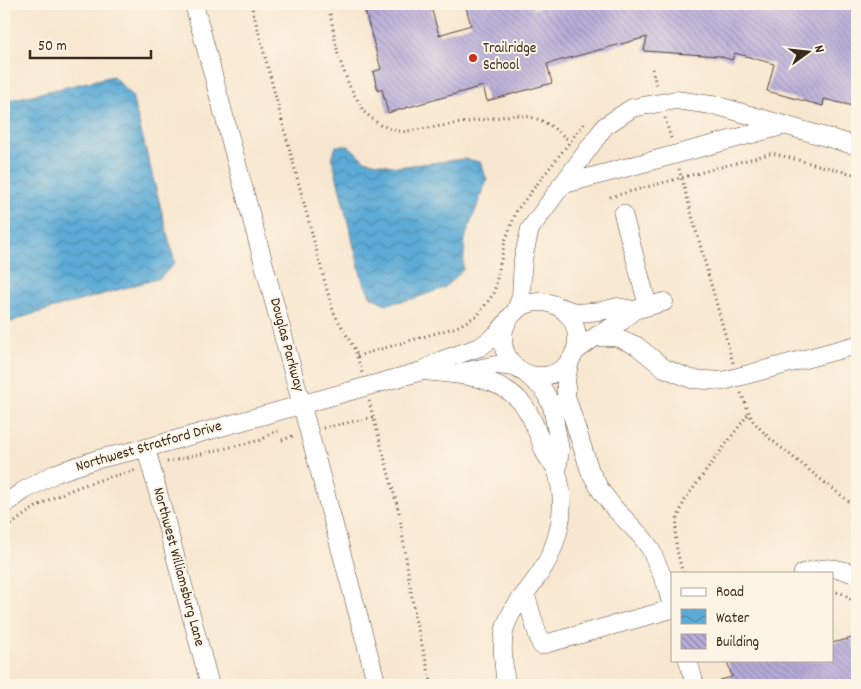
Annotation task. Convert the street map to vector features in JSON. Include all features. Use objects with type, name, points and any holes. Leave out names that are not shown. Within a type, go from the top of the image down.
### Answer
[{"type":"street","name":"Douglas Parkway","points":[[194,4],[378,685]]},
{"type":"street","points":[[506,685],[503,657],[506,626],[516,605],[543,569],[557,538],[563,509],[557,470],[560,450],[552,406],[542,389],[508,358],[504,346],[503,334],[521,297],[523,259],[530,229],[606,126],[632,108],[676,100],[718,106],[857,146]]},
{"type":"street","points":[[561,185],[786,125]]},
{"type":"street","points":[[623,214],[649,306]]},
{"type":"street","points":[[422,371],[442,360],[480,347],[496,335],[511,317],[525,305],[536,302],[549,303],[578,313],[618,307],[649,306]]},
{"type":"street","points":[[452,374],[496,365],[521,370],[538,377],[550,375],[561,370],[573,356],[595,337],[649,306]]},
{"type":"street","points":[[560,308],[569,316],[575,326],[577,338],[566,380],[566,396],[590,471],[601,491],[614,508],[650,548],[666,584],[671,604]]},
{"type":"street","points":[[595,337],[616,337],[637,346],[664,368],[691,379],[723,381],[857,344]]},
{"type":"street","name":"Northwest Stratford Drive","points":[[4,505],[23,491],[56,473],[98,459],[146,448],[422,371]]},
{"type":"street","points":[[422,371],[488,380],[511,392],[530,415],[545,454],[557,470]]},
{"type":"street","name":"Northwest Williamsburg Lane","points":[[146,448],[210,685]]},
{"type":"street","points":[[807,572],[821,568],[841,568],[857,575]]},
{"type":"street","points":[[525,594],[541,645],[671,608]]},
{"type":"street","points":[[689,662],[695,685]]},
{"type":"path","points":[[251,4],[327,290],[334,313],[355,350],[366,386],[399,512],[415,618],[432,685]]},
{"type":"path","points":[[330,4],[338,55],[350,85],[364,112],[380,125],[401,132],[514,115],[530,116],[545,121],[570,141]]},
{"type":"path","points":[[652,70],[743,399],[752,420],[769,438],[857,508]]},
{"type":"path","points":[[610,197],[769,154],[857,175]]},
{"type":"path","points":[[682,572],[675,545],[675,529],[679,512],[686,498],[749,413]]},
{"type":"path","points":[[283,439],[374,417]]},
{"type":"path","points":[[834,592],[844,594],[857,604]]},
{"type":"water","points":[[113,76],[132,96],[175,263],[160,278],[26,316],[4,325],[4,99],[10,100]]},
{"type":"water","points":[[336,146],[349,146],[364,160],[397,167],[464,159],[480,162],[487,180],[465,238],[463,270],[444,288],[413,299],[386,304],[371,297],[362,279],[332,158]]},
{"type":"building","name":"Trailridge School","points":[[363,4],[430,4],[439,35],[471,25],[465,4],[531,4],[532,9],[552,4],[857,4],[857,107],[824,99],[823,106],[767,91],[774,64],[735,53],[732,60],[719,56],[644,51],[647,37],[547,64],[552,83],[487,101],[483,86],[388,113],[382,89],[378,91],[373,72],[381,69]]},
{"type":"building","points":[[852,638],[857,659],[857,685],[722,685],[720,680],[732,677],[728,662],[834,662],[834,642]]},
{"type":"place","name":"Trailridge School","points":[[473,58]]}]
